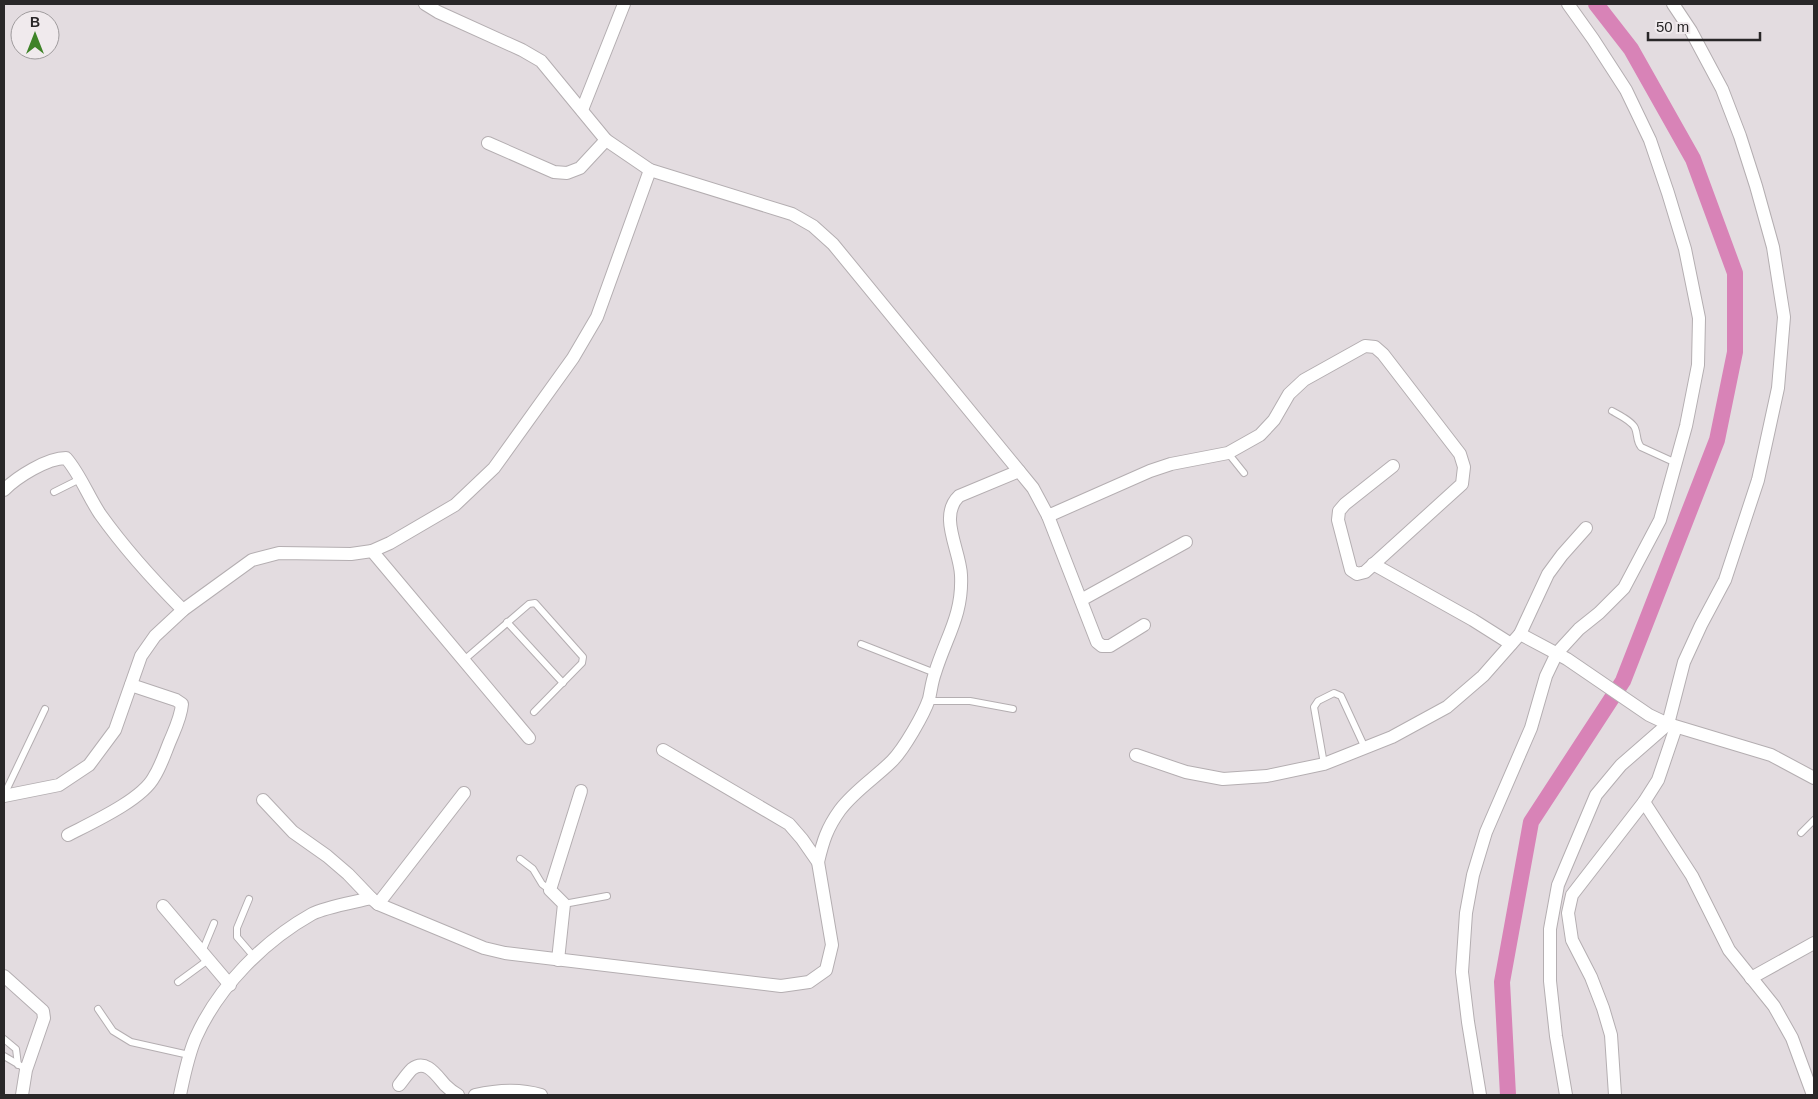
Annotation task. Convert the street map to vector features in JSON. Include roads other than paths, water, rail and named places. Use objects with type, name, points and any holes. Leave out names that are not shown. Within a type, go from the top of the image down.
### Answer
[{"type":"street","points":[[425,4],[438,12],[522,50],[541,62],[606,140],[650,170],[792,214],[813,226],[833,244],[1033,488],[1048,516],[1097,642],[1102,646],[1110,646],[1144,625]]},
{"type":"street","points":[[582,110],[624,4]]},
{"type":"street","points":[[1480,1095],[1462,972],[1466,913],[1473,875],[1486,832],[1531,728],[1546,676],[1562,656],[1579,628],[1599,613],[1624,588],[1660,520],[1686,426],[1698,356],[1699,318],[1685,249],[1650,140],[1621,83],[1568,4]]},
{"type":"street","points":[[1615,1095],[1611,1035],[1591,977],[1572,940],[1568,913],[1572,895],[1644,802],[1658,780],[1672,726],[1684,662],[1701,624],[1725,580],[1758,480],[1778,388],[1784,317],[1773,247],[1740,136],[1722,89],[1691,31],[1673,4]]},
{"type":"street","points":[[488,143],[554,172],[567,173],[580,168],[606,140]]},
{"type":"street","points":[[4,795],[58,785],[89,765],[114,730],[141,656],[155,636],[183,610],[252,560],[278,553],[351,554],[372,551],[390,543],[455,505],[494,468],[573,358],[597,317],[650,170]]},
{"type":"street","points":[[1048,516],[1150,471],[1171,464],[1228,453],[1260,435],[1274,420],[1289,394],[1304,380],[1365,346],[1375,347],[1383,354],[1460,454],[1464,467],[1462,484],[1365,572],[1357,574],[1351,570],[1338,520],[1339,512],[1345,504],[1393,466]]},
{"type":"street","points":[[4,490],[35,468],[57,458],[66,458],[72,465],[91,500],[120,541],[151,578],[183,610]]},
{"type":"street","points":[[263,800],[293,832],[327,856],[375,901],[484,948],[505,953],[558,960],[631,967],[781,986],[809,982],[826,970],[832,945],[818,862],[824,836],[841,809],[894,759],[908,739],[928,701],[935,673],[957,619],[961,574],[949,519],[952,503],[959,496],[1019,471]]},
{"type":"street","points":[[1136,755],[1186,772],[1223,779],[1267,776],[1324,764],[1392,737],[1447,707],[1483,676],[1520,634],[1548,574],[1586,528]]},
{"type":"street","points":[[1081,600],[1186,542]]},
{"type":"street","points":[[372,551],[529,738]]},
{"type":"street","points":[[1373,564],[1473,620],[1511,644]]},
{"type":"street","points":[[1520,634],[1562,656],[1649,715],[1672,726],[1771,754],[1814,778]]},
{"type":"street","points":[[68,835],[113,812],[137,795],[154,779],[181,713],[182,704],[176,700],[131,685]]},
{"type":"street","points":[[1566,1095],[1556,1036],[1550,981],[1550,929],[1558,885],[1596,795],[1621,765],[1672,726]]},
{"type":"street","points":[[663,750],[789,824],[818,862]]},
{"type":"street","points":[[558,960],[564,904],[550,890],[581,791]]},
{"type":"street","points":[[180,1095],[189,1055],[216,1001],[255,958],[278,937],[314,913],[375,901],[464,793]]},
{"type":"street","points":[[1644,802],[1692,876],[1729,950],[1774,1006],[1792,1038],[1813,1095]]},
{"type":"street","points":[[163,906],[230,985]]},
{"type":"street","points":[[1751,978],[1814,943]]},
{"type":"street","points":[[4,976],[43,1011],[44,1018],[22,1067],[22,1095]]},
{"type":"street","points":[[399,1085],[413,1068],[428,1067],[458,1095]]},
{"type":"street","points":[[475,1095],[497,1090],[529,1091],[540,1095]]},
{"type":"lane","points":[[1612,411],[1632,424],[1641,448],[1676,463]]},
{"type":"lane","points":[[1228,453],[1244,473]]},
{"type":"lane","points":[[54,492],[80,479]]},
{"type":"lane","points":[[464,660],[529,604],[535,603],[583,657],[582,663],[534,712]]},
{"type":"lane","points":[[508,622],[562,683]]},
{"type":"lane","points":[[861,644],[935,673]]},
{"type":"lane","points":[[1324,764],[1314,708],[1318,701],[1334,693],[1341,696],[1365,748]]},
{"type":"lane","points":[[928,701],[970,702],[1013,709]]},
{"type":"lane","points":[[4,795],[45,709]]},
{"type":"lane","points":[[1801,833],[1814,820]]},
{"type":"lane","points":[[520,859],[533,869],[542,884],[550,890]]},
{"type":"lane","points":[[564,904],[607,896]]},
{"type":"lane","points":[[249,899],[237,928],[237,937],[255,958]]},
{"type":"lane","points":[[178,982],[205,956],[214,923]]},
{"type":"lane","points":[[98,1009],[113,1031],[131,1042],[189,1055]]},
{"type":"lane","points":[[4,1039],[16,1049],[22,1067]]},
{"type":"lane","points":[[4,1056],[22,1067]]},
{"type":"waterway","points":[[1508,1095],[1502,982],[1531,822],[1623,681],[1717,440],[1735,352],[1735,273],[1693,159],[1631,49],[1596,4]]}]
